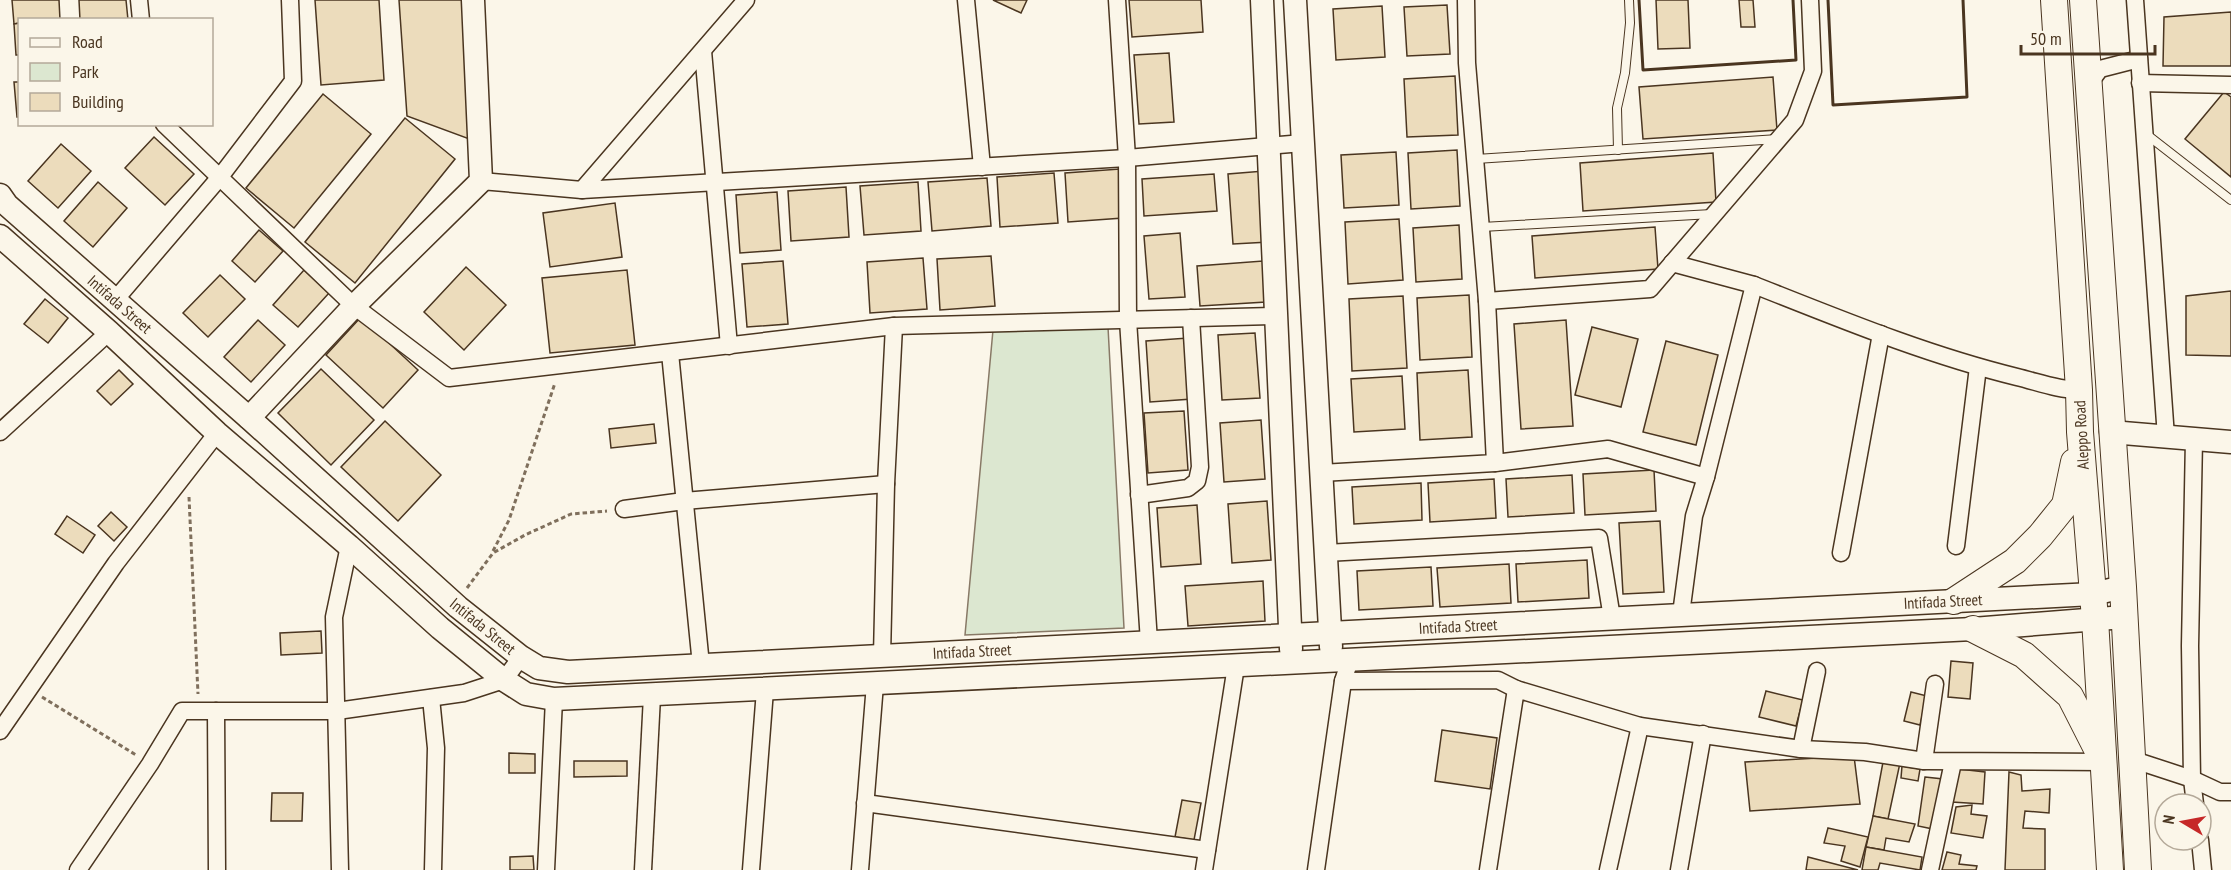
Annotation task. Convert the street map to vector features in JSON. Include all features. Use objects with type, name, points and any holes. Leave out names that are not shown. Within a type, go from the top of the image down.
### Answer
[{"type":"main road","points":[[249,418],[354,306],[481,181],[473,0]]},
{"type":"main road","points":[[1262,0],[1292,663]]},
{"type":"main road","points":[[1296,0],[1330,633],[1342,667]]},
{"type":"main road","name":"Aleppo Road","points":[[2054,0],[2080,432],[2095,619],[2110,870]]},
{"type":"main road","name":"Aleppo Road","points":[[2083,0],[2124,617],[2138,870]]},
{"type":"main road","name":"Intifada Street","points":[[0,195],[7,205],[249,418],[454,604],[538,668],[576,672],[2093,594],[2122,587]]},
{"type":"main road","name":"Intifada Street","points":[[0,236],[109,332],[217,433],[349,546],[440,628],[504,680],[526,694],[565,700],[1292,663],[1342,667],[1973,629],[2124,617]]},
{"type":"main road","points":[[1954,601],[2015,561],[2040,536],[2065,505],[2080,432]]},
{"type":"main road","points":[[2111,432],[2231,442]]},
{"type":"main road","points":[[1973,629],[2024,655],[2070,696],[2103,762]]},
{"type":"street","points":[[139,0],[141,18]]},
{"type":"street","points":[[115,300],[220,177],[293,81],[290,0]]},
{"type":"street","points":[[582,190],[746,0]]},
{"type":"street","points":[[966,0],[982,167]]},
{"type":"street","points":[[1117,0],[1127,158],[1128,320],[1149,642]]},
{"type":"street","points":[[1466,0],[1467,63],[1482,227],[1496,463]]},
{"type":"street","points":[[1487,301],[1650,289],[1795,120],[1813,70],[1810,0]]},
{"type":"street","points":[[2135,0],[2166,437]]},
{"type":"street","points":[[703,51],[729,346]]},
{"type":"street","points":[[2088,85],[2100,69],[2139,59]]},
{"type":"street","points":[[2140,83],[2231,85]]},
{"type":"street","points":[[166,126],[354,306],[449,378],[894,326],[1276,316]]},
{"type":"street","points":[[481,181],[582,190],[1127,158],[1303,143]]},
{"type":"street","points":[[1672,263],[1754,285],[1881,334],[1978,367],[2064,390],[2079,390]]},
{"type":"street","points":[[1681,614],[1694,516],[1706,477],[1754,285]]},
{"type":"street","points":[[1139,495],[1188,488],[1197,481],[1200,467],[1191,318]]},
{"type":"street","points":[[882,656],[886,484],[894,326]]},
{"type":"street","points":[[0,432],[109,332]]},
{"type":"street","points":[[1841,554],[1881,334]]},
{"type":"street","points":[[670,353],[700,665]]},
{"type":"street","points":[[1956,546],[1978,367]]},
{"type":"street","points":[[0,731],[116,562],[217,433]]},
{"type":"street","points":[[2194,439],[2190,646],[2194,792]]},
{"type":"street","points":[[1322,473],[1496,463],[1608,449],[1706,477]]},
{"type":"street","points":[[624,509],[684,501],[886,484]]},
{"type":"street","points":[[1326,553],[1599,538],[1612,618]]},
{"type":"street","points":[[340,870],[334,617],[349,546]]},
{"type":"street","points":[[78,870],[150,764],[182,711],[337,711],[464,693],[504,680],[521,657]]},
{"type":"street","points":[[1204,870],[1236,666]]},
{"type":"street","points":[[1316,870],[1342,667],[1498,680],[1516,689],[1640,726],[1801,749],[1865,752],[1924,761],[2103,762]]},
{"type":"street","points":[[1801,749],[1817,671]]},
{"type":"street","points":[[546,870],[565,700],[576,672]]},
{"type":"street","points":[[860,870],[875,684]]},
{"type":"street","points":[[1924,761],[1935,684]]},
{"type":"street","points":[[1488,870],[1516,689]]},
{"type":"street","points":[[751,870],[765,690]]},
{"type":"street","points":[[643,870],[652,696]]},
{"type":"street","points":[[431,698],[436,748],[433,870]]},
{"type":"street","points":[[216,711],[217,870]]},
{"type":"street","points":[[1608,870],[1640,726]]},
{"type":"street","points":[[1679,870],[1703,734]]},
{"type":"street","points":[[2131,759],[2192,779],[2220,792],[2231,792]]},
{"type":"street","points":[[1930,870],[1953,762]]},
{"type":"street","points":[[865,803],[1207,850]]},
{"type":"street","points":[[2201,852],[2203,870]]},
{"type":"lane","points":[[1618,150],[1617,108],[1625,73],[1630,23],[1629,0]]},
{"type":"lane","points":[[2144,133],[2231,200]]},
{"type":"lane","points":[[1476,159],[1779,139]]},
{"type":"lane","points":[[1482,227],[1714,214]]},
{"type":"path","points":[[454,604],[492,553],[509,520],[560,366]]},
{"type":"path","points":[[188,471],[198,711]]},
{"type":"path","points":[[492,553],[571,514],[624,509]]},
{"type":"path","points":[[29,690],[150,764]]},
{"type":"green space","points":[[1108,327],[1124,628],[965,635],[993,330]]},
{"type":"building","points":[[12,0],[59,0],[60,18],[18,18],[18,23],[14,24]]},
{"type":"building","points":[[79,0],[126,0],[128,18],[80,18]]},
{"type":"building","points":[[315,0],[379,0],[384,80],[321,85]]},
{"type":"building","points":[[399,0],[465,0],[472,140],[407,116]]},
{"type":"building","points":[[993,0],[1027,0],[1021,13]]},
{"type":"building","points":[[1129,0],[1201,0],[1203,32],[1132,37]]},
{"type":"building","points":[[1656,0],[1688,0],[1690,48],[1658,49]]},
{"type":"building","points":[[1739,0],[1753,0],[1755,27],[1741,27]]},
{"type":"building","points":[[1447,5],[1450,54],[1407,56],[1404,7]]},
{"type":"building","points":[[1382,6],[1385,57],[1336,60],[1333,9]]},
{"type":"building","points":[[2231,12],[2231,66],[2163,66],[2164,17]]},
{"type":"building","points":[[18,23],[18,55],[16,55],[14,24]]},
{"type":"building","points":[[1169,53],[1174,122],[1139,124],[1134,55]]},
{"type":"building","points":[[1455,76],[1458,135],[1407,137],[1404,79]]},
{"type":"building","points":[[1773,77],[1777,130],[1643,139],[1639,87]]},
{"type":"building","points":[[14,82],[18,82],[17,117]]},
{"type":"building","points":[[2224,92],[2231,97],[2231,177],[2185,139]]},
{"type":"building","points":[[323,94],[371,134],[294,228],[246,188]]},
{"type":"building","points":[[405,118],[455,159],[355,283],[305,242]]},
{"type":"building","points":[[154,137],[194,174],[165,205],[125,168]]},
{"type":"building","points":[[61,144],[91,171],[58,208],[28,181]]},
{"type":"building","points":[[1457,150],[1460,206],[1411,209],[1408,153]]},
{"type":"building","points":[[1396,152],[1399,205],[1344,208],[1341,155]]},
{"type":"building","points":[[1713,153],[1716,202],[1583,211],[1580,163]]},
{"type":"building","points":[[1120,169],[1123,218],[1068,222],[1065,173]]},
{"type":"building","points":[[1264,171],[1269,242],[1233,244],[1228,174]]},
{"type":"building","points":[[1054,173],[1058,223],[1000,227],[997,177]]},
{"type":"building","points":[[1214,174],[1217,211],[1144,216],[1142,179]]},
{"type":"building","points":[[987,178],[991,226],[932,231],[928,182]]},
{"type":"building","points":[[98,182],[127,208],[93,247],[64,221]]},
{"type":"building","points":[[918,182],[921,231],[864,235],[860,186]]},
{"type":"building","points":[[846,187],[849,237],[791,241],[788,191]]},
{"type":"building","points":[[777,192],[781,250],[740,253],[736,195]]},
{"type":"building","points":[[615,203],[622,257],[550,267],[543,213]]},
{"type":"building","points":[[1399,219],[1403,280],[1348,284],[1345,222]]},
{"type":"building","points":[[1459,225],[1462,279],[1416,282],[1413,228]]},
{"type":"building","points":[[1655,227],[1658,269],[1535,278],[1532,236]]},
{"type":"building","points":[[259,230],[283,251],[255,282],[232,261]]},
{"type":"building","points":[[1180,233],[1185,297],[1149,299],[1144,236]]},
{"type":"building","points":[[991,256],[995,306],[940,310],[937,259]]},
{"type":"building","points":[[923,258],[927,309],[870,313],[867,262]]},
{"type":"building","points":[[783,261],[788,324],[747,327],[742,264]]},
{"type":"building","points":[[1263,261],[1266,302],[1200,306],[1197,266]]},
{"type":"building","points":[[466,267],[506,305],[464,350],[424,312]]},
{"type":"building","points":[[304,270],[329,293],[298,327],[273,305]]},
{"type":"building","points":[[627,270],[635,345],[550,353],[542,278]]},
{"type":"building","points":[[220,275],[245,299],[208,337],[183,313]]},
{"type":"building","points":[[2231,291],[2231,356],[2186,355],[2186,296]]},
{"type":"building","points":[[1469,295],[1472,357],[1420,360],[1417,298]]},
{"type":"building","points":[[1403,296],[1407,368],[1352,371],[1349,299]]},
{"type":"building","points":[[45,299],[68,318],[48,343],[24,324]]},
{"type":"building","points":[[361,317],[418,370],[383,408],[326,355]]},
{"type":"building","points":[[258,320],[285,345],[251,382],[224,357]]},
{"type":"building","points":[[1566,320],[1573,426],[1521,429],[1514,324]]},
{"type":"building","points":[[1592,327],[1638,339],[1621,407],[1575,395]]},
{"type":"building","points":[[1255,333],[1260,398],[1222,400],[1218,335]]},
{"type":"building","points":[[1188,338],[1192,399],[1150,402],[1146,341]]},
{"type":"building","points":[[1666,341],[1718,355],[1696,445],[1643,432]]},
{"type":"building","points":[[321,369],[374,420],[331,465],[278,413]]},
{"type":"building","points":[[119,370],[133,384],[111,405],[97,391]]},
{"type":"building","points":[[1468,370],[1472,437],[1420,440],[1417,373]]},
{"type":"building","points":[[1402,376],[1405,429],[1354,432],[1351,379]]},
{"type":"building","points":[[1184,411],[1188,470],[1148,473],[1144,413]]},
{"type":"building","points":[[1261,420],[1265,479],[1224,482],[1220,423]]},
{"type":"building","points":[[385,421],[441,475],[398,521],[341,467]]},
{"type":"building","points":[[654,424],[656,443],[611,448],[609,429]]},
{"type":"building","points":[[1654,470],[1656,511],[1585,515],[1583,474]]},
{"type":"building","points":[[1572,475],[1574,513],[1508,517],[1506,479]]},
{"type":"building","points":[[1494,479],[1496,518],[1430,522],[1428,483]]},
{"type":"building","points":[[1421,483],[1422,520],[1354,524],[1352,487]]},
{"type":"building","points":[[1267,501],[1271,560],[1232,563],[1228,504]]},
{"type":"building","points":[[1197,505],[1201,564],[1161,567],[1157,508]]},
{"type":"building","points":[[111,512],[127,527],[114,541],[98,526]]},
{"type":"building","points":[[67,516],[95,535],[83,553],[55,534]]},
{"type":"building","points":[[1660,521],[1664,592],[1623,594],[1619,523]]},
{"type":"building","points":[[1587,560],[1589,598],[1518,602],[1516,564]]},
{"type":"building","points":[[1509,564],[1511,603],[1440,607],[1437,568]]},
{"type":"building","points":[[1431,567],[1433,606],[1359,610],[1357,571]]},
{"type":"building","points":[[1263,581],[1265,621],[1188,626],[1185,586]]},
{"type":"building","points":[[321,631],[322,653],[281,655],[280,633]]},
{"type":"building","points":[[1951,661],[1973,663],[1970,699],[1948,697]]},
{"type":"building","points":[[1766,691],[1803,700],[1796,726],[1759,717]]},
{"type":"building","points":[[1911,692],[1927,696],[1920,725],[1904,721]]},
{"type":"building","points":[[1442,730],[1497,738],[1490,789],[1435,781]]},
{"type":"building","points":[[509,753],[535,754],[535,773],[509,773]]},
{"type":"building","points":[[1854,756],[1860,804],[1750,811],[1745,762]]},
{"type":"building","points":[[574,761],[627,761],[627,776],[574,777]]},
{"type":"building","points":[[1883,762],[1900,763],[1888,819],[1873,816]]},
{"type":"building","points":[[1902,766],[1920,769],[1918,781],[1901,778]]},
{"type":"building","points":[[1959,769],[1985,772],[1983,804],[1952,802]]},
{"type":"building","points":[[2009,772],[2021,775],[2022,791],[2050,789],[2049,813],[2025,811],[2023,828],[2045,829],[2045,870],[2005,870]]},
{"type":"building","points":[[1925,777],[1943,779],[1933,829],[1918,826]]},
{"type":"building","points":[[272,793],[303,793],[302,821],[271,821]]},
{"type":"building","points":[[1182,800],[1201,803],[1194,840],[1175,837]]},
{"type":"building","points":[[1972,805],[1971,814],[1987,816],[1983,838],[1951,833],[1956,807]]},
{"type":"building","points":[[1873,816],[1915,824],[1909,842],[1886,838],[1884,850],[1866,847]]},
{"type":"building","points":[[1828,828],[1868,837],[1860,867],[1841,861],[1845,846],[1824,843]]},
{"type":"building","points":[[1866,847],[1922,857],[1920,870],[1880,863],[1878,870],[1862,870]]},
{"type":"building","points":[[1947,852],[1961,855],[1959,864],[1977,866],[1976,870],[1942,870]]},
{"type":"building","points":[[533,856],[534,870],[510,870],[510,857]]},
{"type":"building","points":[[1808,857],[1858,870],[1806,870]]},
{"type":"wall","points":[[1639,0],[1643,70],[1796,60],[1793,0]]},
{"type":"wall","points":[[1828,0],[1833,105],[1967,97],[1963,0]]}]
